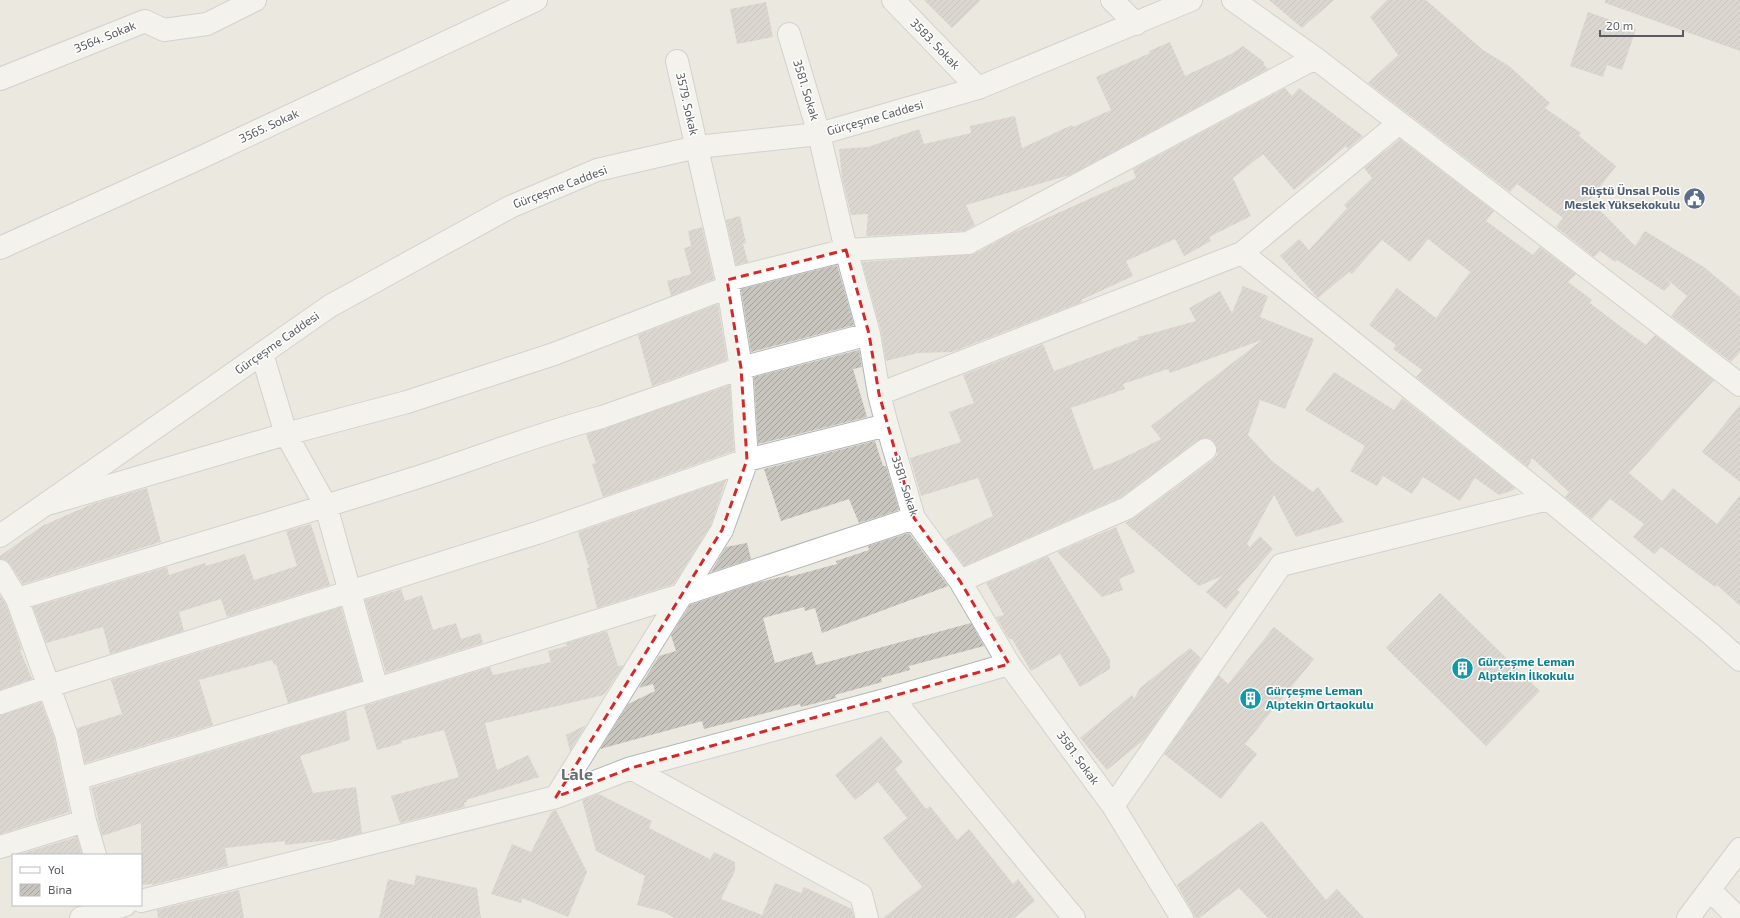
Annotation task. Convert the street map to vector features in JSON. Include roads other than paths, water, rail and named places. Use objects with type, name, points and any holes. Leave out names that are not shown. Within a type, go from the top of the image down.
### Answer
[{"type":"street","name":"3564. Sokak","points":[[0,79],[145,21],[164,30],[207,24],[255,0]]},
{"type":"street","name":"3565. Sokak","points":[[0,248],[202,157],[536,0]]},
{"type":"street","name":"3583. Sokak","points":[[893,0],[978,88]]},
{"type":"street","points":[[1112,0],[1136,24]]},
{"type":"street","name":"Gürçeşme Caddesi","points":[[0,536],[330,306],[510,207],[597,170],[697,147],[819,134],[978,88],[1191,0]]},
{"type":"street","points":[[1233,0],[1315,58],[1740,385]]},
{"type":"street","name":"3581. Sokak","points":[[789,34],[819,134],[846,250],[869,334],[879,394],[914,518],[960,581],[1009,664],[1113,806],[1182,918]]},
{"type":"street","points":[[46,504],[286,434],[407,402],[539,359],[727,283],[846,250],[968,243],[1315,58]]},
{"type":"street","name":"3579. Sokak","points":[[677,61],[727,283],[741,368],[747,460]]},
{"type":"street","points":[[879,394],[1242,253],[1399,122]]},
{"type":"street","points":[[1242,253],[1548,499],[1711,634],[1740,660]]},
{"type":"street","points":[[17,599],[326,506],[602,417],[741,368],[869,334]]},
{"type":"street","points":[[262,354],[286,434],[326,506],[377,689]]},
{"type":"street","points":[[0,703],[49,686],[349,591],[537,533],[747,460],[887,426]]},
{"type":"street","points":[[960,581],[1127,508],[1205,450]]},
{"type":"street","points":[[556,797],[722,530],[747,460]]},
{"type":"street","points":[[1113,806],[1281,565],[1548,499]]},
{"type":"street","points":[[76,780],[681,595],[914,518]]},
{"type":"street","points":[[0,571],[17,599],[66,734],[85,821],[95,854]]},
{"type":"street","points":[[142,901],[556,797],[631,768],[892,698],[1009,664]]},
{"type":"street","points":[[892,698],[1074,918]]},
{"type":"street","points":[[631,768],[860,895],[867,918]]},
{"type":"street","points":[[0,847],[85,821]]},
{"type":"street","points":[[1688,918],[1740,849]]},
{"type":"street","points":[[1710,890],[1738,918]]},
{"type":"street","points":[[81,918],[115,906]]},
{"type":"place","name":"Rüştü Ünsal Polis Meslek Yüksekokulu","points":[[1695,198]]},
{"type":"place","name":"Gürçeşme Leman Alptekin İlkokulu","points":[[1463,669]]},
{"type":"place","name":"Gürçeşme Leman Alptekin Ortaokulu","points":[[1250,698]]},
{"type":"district","name":"Lale","points":[[577,774]]}]
